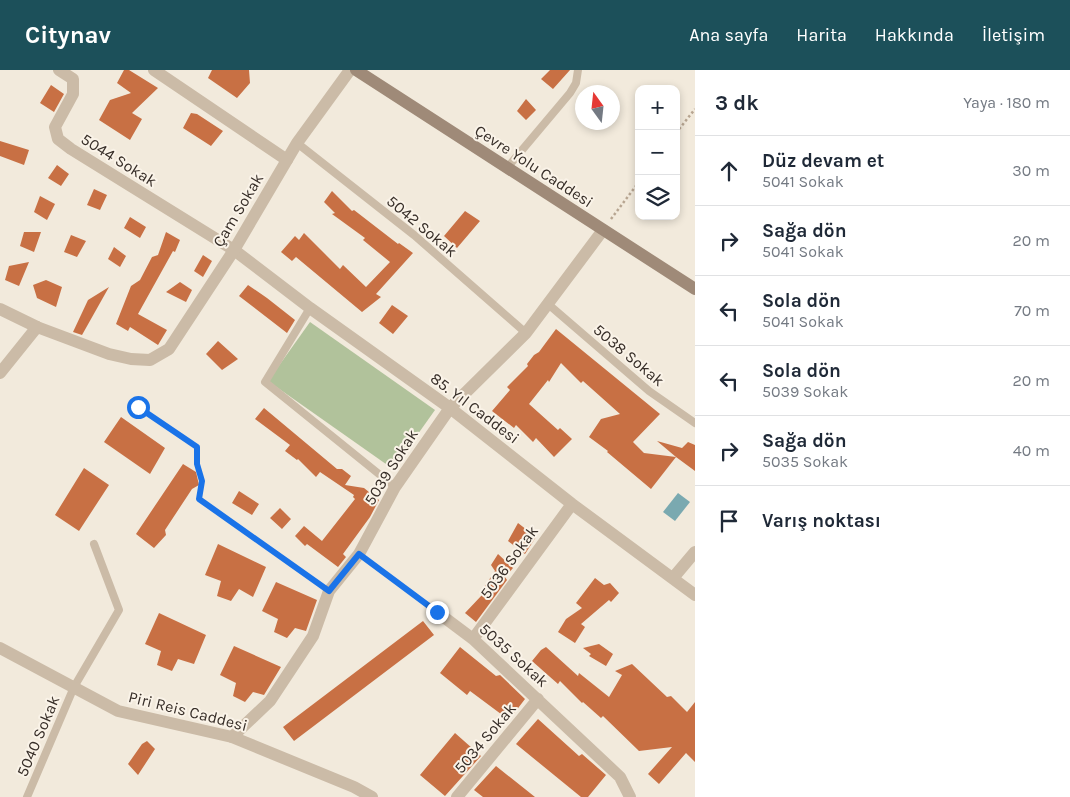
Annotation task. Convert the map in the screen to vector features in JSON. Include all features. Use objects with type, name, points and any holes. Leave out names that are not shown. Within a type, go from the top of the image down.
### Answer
[{"type":"main road","name":"Çevre Yolu Caddesi","points":[[356,70],[695,289]]},
{"type":"street","name":"5044 Sokak","points":[[59,70],[73,79],[73,94],[55,127],[58,139],[71,149],[234,250]]},
{"type":"street","points":[[154,70],[287,160]]},
{"type":"street","name":"Çam Sokak","points":[[37,327],[109,354],[131,360],[150,360],[169,349],[234,250],[297,144],[350,70]]},
{"type":"street","name":"5039 Sokak","points":[[232,737],[270,701],[313,636],[329,591],[359,554],[395,486],[450,408],[526,333],[602,230]]},
{"type":"street","name":"85. Yıl Caddesi","points":[[234,250],[310,308],[450,408],[572,504],[695,595]]},
{"type":"street","points":[[0,309],[37,327],[0,373]]},
{"type":"street","name":"5036 Sokak","points":[[473,639],[572,504]]},
{"type":"street","points":[[673,578],[695,552]]},
{"type":"street","name":"5035 Sokak","points":[[437,612],[473,639],[620,777],[630,797]]},
{"type":"street","name":"Piri Reis Caddesi","points":[[0,648],[118,711],[232,737],[354,787],[372,797]]},
{"type":"street","name":"5034 Sokak","points":[[457,797],[538,699]]},
{"type":"lane","points":[[507,168],[570,93],[576,83],[578,70]]},
{"type":"lane","name":"5042 Sokak","points":[[297,144],[414,235],[526,333]]},
{"type":"lane","name":"5038 Sokak","points":[[548,304],[649,391],[695,423]]},
{"type":"lane","points":[[310,308],[265,382],[395,486]]},
{"type":"lane","name":"5040 Sokak","points":[[27,797],[74,687],[119,610],[94,544]]},
{"type":"path","points":[[679,130],[695,109]]},
{"type":"path","points":[[602,230],[635,187]]},
{"type":"path","points":[[138,407],[197,447],[197,464],[202,481],[199,499],[329,591]]},
{"type":"path","points":[[359,554],[437,612]]},
{"type":"green space","points":[[310,322],[435,410],[393,469],[268,381]]},
{"type":"water","points":[[678,493],[690,502],[675,521],[663,512]]},
{"type":"building","points":[[124,70],[129,70],[158,88],[132,113],[142,119],[130,140],[99,120],[110,100],[131,93],[117,83]]},
{"type":"building","points":[[212,70],[249,70],[250,83],[237,98],[208,78]]},
{"type":"building","points":[[550,70],[570,70],[553,89],[541,79]]},
{"type":"building","points":[[51,85],[64,94],[54,112],[40,103]]},
{"type":"building","points":[[526,99],[536,110],[526,120],[517,111]]},
{"type":"building","points":[[191,113],[197,114],[223,131],[211,146],[183,128]]},
{"type":"building","points":[[0,141],[29,150],[24,165],[0,156]]},
{"type":"building","points":[[57,165],[69,174],[61,186],[48,178]]},
{"type":"building","points":[[94,189],[107,195],[100,210],[87,205]]},
{"type":"building","points":[[332,191],[352,211],[354,210],[398,244],[413,253],[376,294],[381,297],[362,312],[296,257],[292,261],[281,252],[295,236],[299,240],[304,233],[340,269],[343,265],[366,287],[390,262],[363,240],[365,238],[332,214],[335,213],[324,202]]},
{"type":"building","points":[[40,196],[55,204],[47,220],[34,212]]},
{"type":"building","points":[[465,211],[480,221],[457,248],[444,236]]},
{"type":"building","points":[[130,217],[146,227],[140,238],[124,228]]},
{"type":"building","points":[[24,232],[41,232],[34,252],[20,246]]},
{"type":"building","points":[[166,232],[180,240],[175,252],[173,251],[138,314],[167,330],[158,345],[130,327],[128,331],[116,324],[131,286],[140,280],[152,257],[158,255]]},
{"type":"building","points":[[71,235],[86,241],[77,257],[64,252]]},
{"type":"building","points":[[114,247],[126,256],[120,267],[108,259]]},
{"type":"building","points":[[203,255],[212,261],[203,277],[194,271]]},
{"type":"building","points":[[29,262],[19,286],[5,280],[9,266]]},
{"type":"building","points":[[46,280],[62,287],[56,307],[37,298],[33,285]]},
{"type":"building","points":[[180,282],[192,290],[186,302],[166,292]]},
{"type":"building","points":[[248,285],[295,320],[287,333],[239,296]]},
{"type":"building","points":[[109,287],[82,335],[73,332],[88,300]]},
{"type":"building","points":[[392,305],[408,316],[393,334],[379,323]]},
{"type":"building","points":[[556,329],[660,414],[633,442],[644,453],[676,457],[651,489],[589,437],[601,419],[620,414],[583,381],[581,383],[561,363],[549,382],[548,380],[529,404],[558,430],[560,428],[572,439],[554,457],[536,438],[533,442],[516,425],[514,428],[492,411],[510,390],[507,387],[528,366],[527,364],[539,352]]},
{"type":"building","points":[[218,341],[238,359],[222,370],[206,354]]},
{"type":"building","points":[[264,408],[337,469],[342,469],[351,476],[345,485],[364,488],[379,500],[370,517],[343,554],[346,557],[338,567],[307,544],[305,546],[295,536],[304,526],[322,541],[355,499],[354,495],[320,472],[316,477],[298,459],[285,451],[290,445],[255,419]]},
{"type":"building","points":[[121,417],[165,448],[150,474],[104,442]]},
{"type":"building","points":[[657,441],[682,448],[688,442],[695,445],[695,471]]},
{"type":"building","points":[[183,464],[196,472],[199,485],[192,489],[165,530],[166,535],[154,548],[136,534]]},
{"type":"building","points":[[84,468],[109,485],[79,531],[55,515]]},
{"type":"building","points":[[239,491],[259,504],[252,515],[232,503]]},
{"type":"building","points":[[280,508],[291,519],[282,529],[270,518]]},
{"type":"building","points":[[518,523],[536,537],[525,554],[508,541]]},
{"type":"building","points":[[218,544],[266,567],[253,597],[239,589],[231,601],[217,596],[221,581],[205,575]]},
{"type":"building","points":[[498,554],[513,568],[505,577],[507,580],[476,622],[465,613],[482,595],[480,593],[495,571],[491,565]]},
{"type":"building","points":[[595,578],[604,585],[610,583],[619,593],[611,602],[609,600],[581,624],[585,627],[575,643],[558,632],[566,619],[582,608],[576,603]]},
{"type":"building","points":[[276,582],[317,600],[306,631],[295,628],[287,638],[274,632],[278,619],[262,611]]},
{"type":"building","points":[[159,613],[206,635],[194,664],[178,659],[172,671],[157,665],[161,651],[145,644]]},
{"type":"building","points":[[423,621],[434,635],[294,741],[283,727]]},
{"type":"building","points":[[599,644],[613,654],[606,666],[589,656],[591,654],[583,648]]},
{"type":"building","points":[[234,646],[281,667],[264,695],[253,692],[245,702],[233,696],[236,683],[220,675]]},
{"type":"building","points":[[460,647],[496,676],[500,675],[525,699],[509,720],[470,691],[467,695],[440,673]]},
{"type":"building","points":[[546,647],[578,676],[579,673],[609,697],[622,675],[615,671],[632,664],[667,697],[671,696],[687,712],[695,702],[695,762],[686,753],[659,784],[648,774],[672,747],[639,751],[603,716],[601,718],[582,703],[560,681],[558,684],[532,661]]},
{"type":"building","points":[[538,719],[579,756],[582,754],[606,775],[588,797],[581,797],[516,744]]},
{"type":"building","points":[[455,733],[481,756],[445,796],[420,775]]},
{"type":"building","points":[[147,741],[155,749],[138,775],[128,764],[142,744]]},
{"type":"building","points":[[496,766],[535,797],[483,797],[474,790]]},
{"type":"route","points":[[138,407],[197,447],[197,464],[202,481],[199,499],[329,591],[359,554],[437,612]]}]
